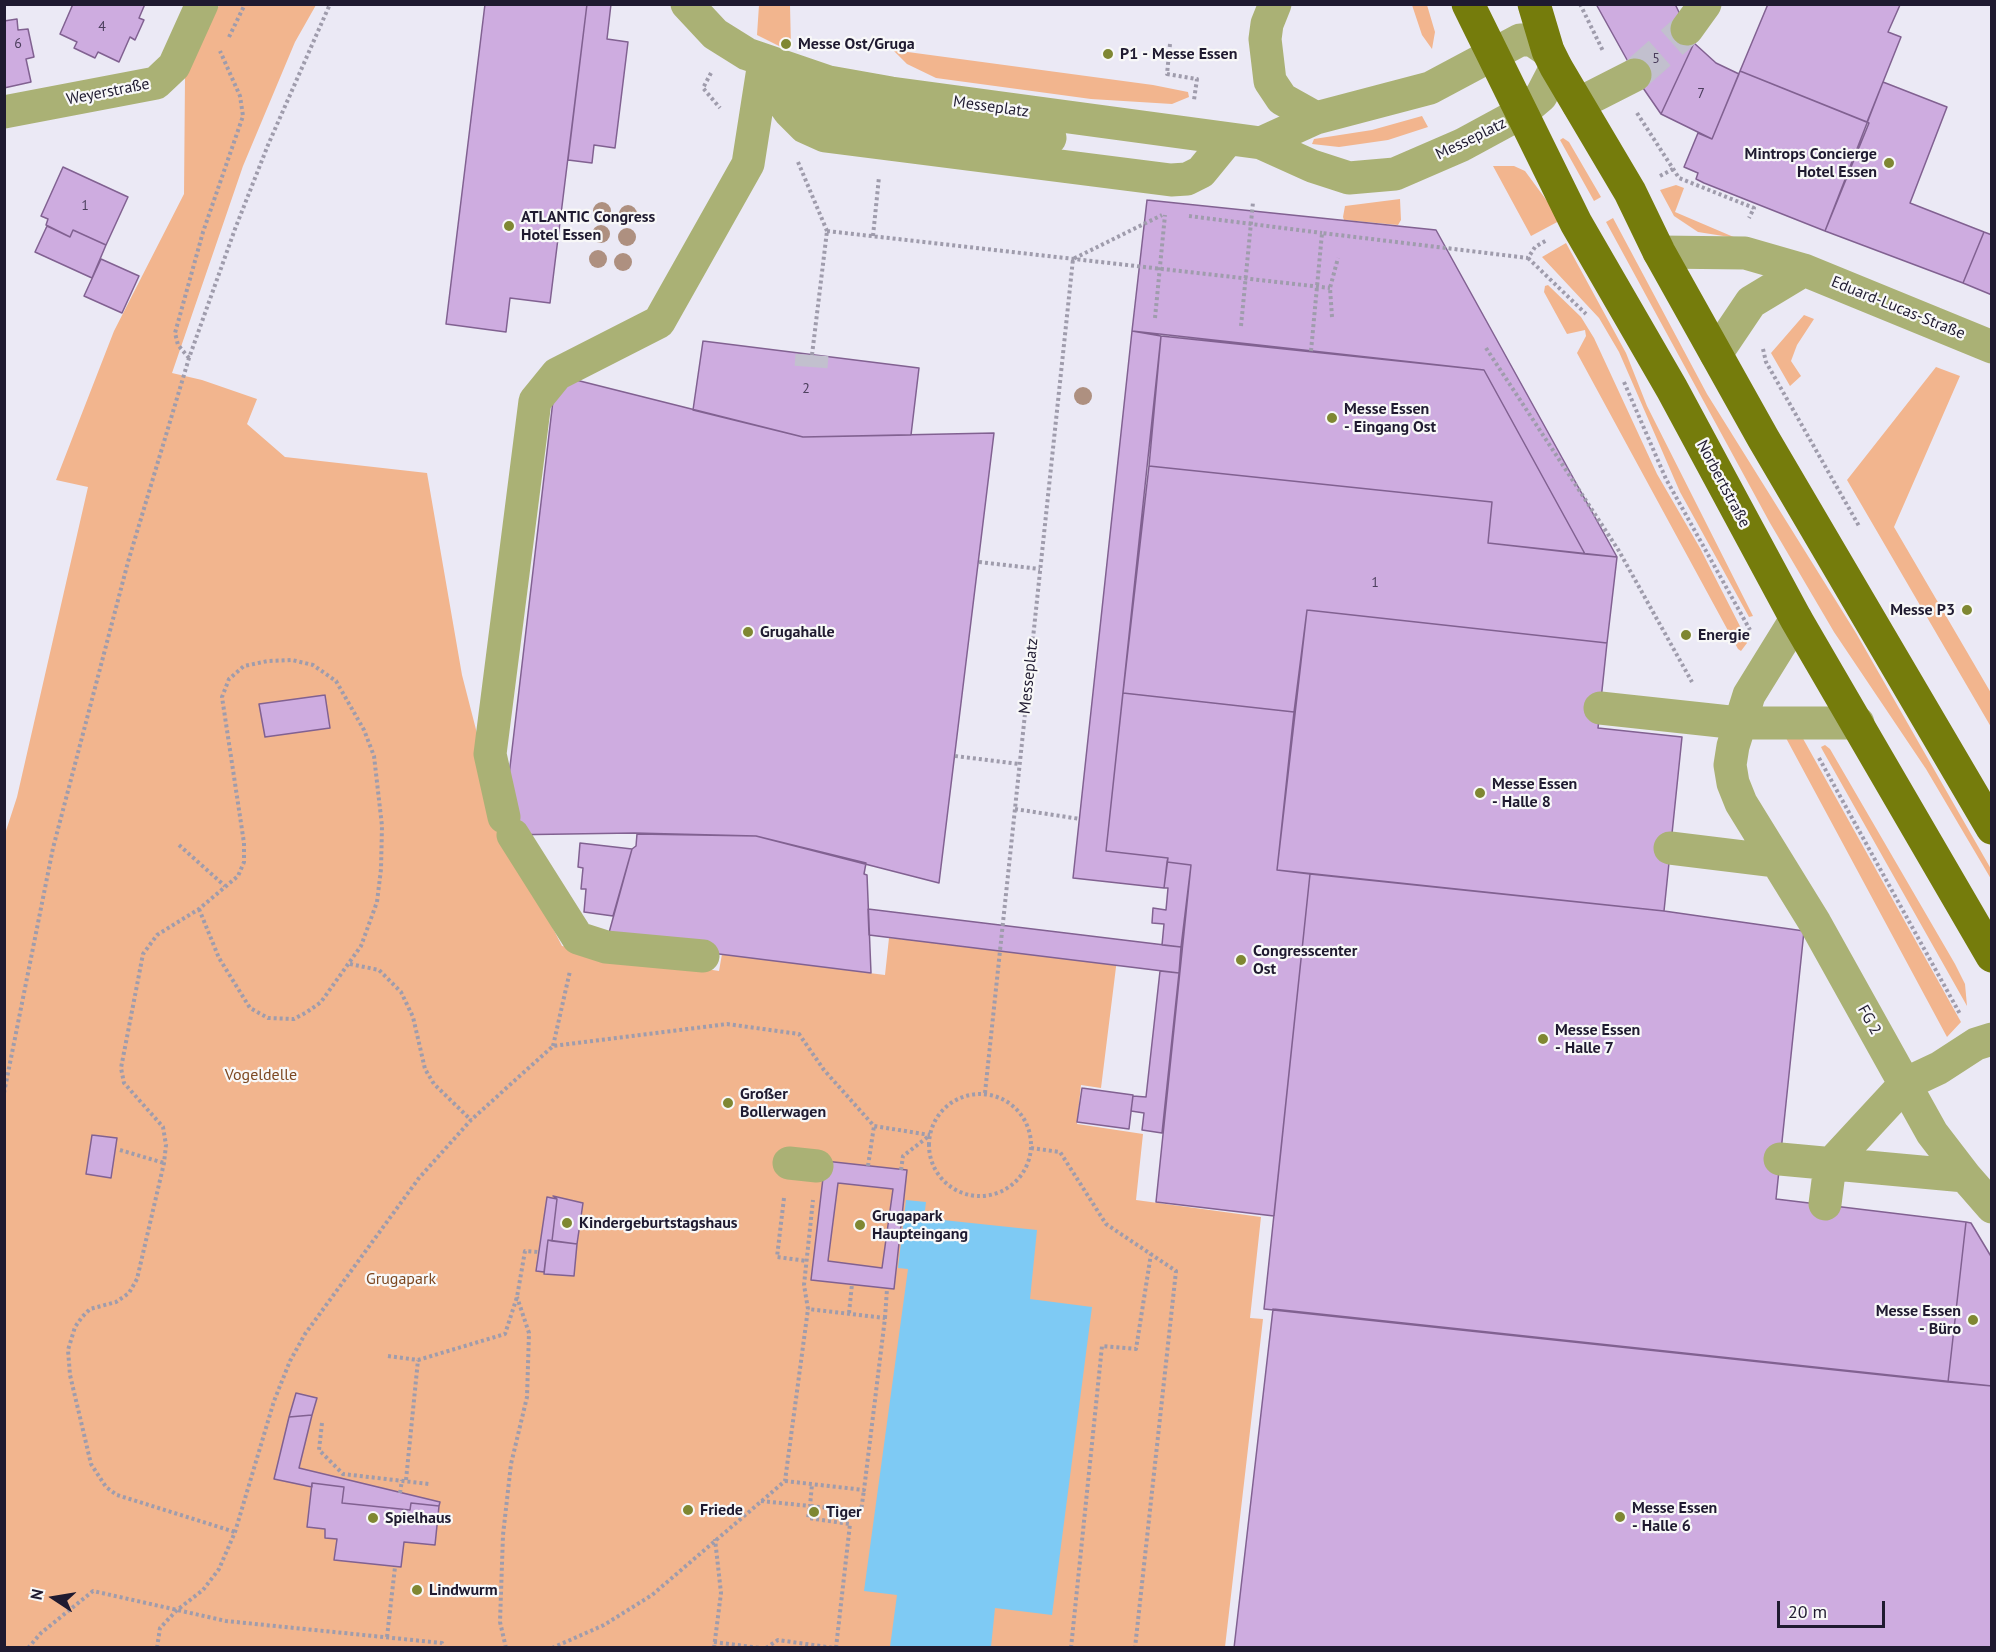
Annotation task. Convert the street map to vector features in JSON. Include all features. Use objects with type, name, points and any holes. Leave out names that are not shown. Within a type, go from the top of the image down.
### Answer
[{"type":"main road","name":"Norbertstraße","points":[[1468,4],[1491,55],[1576,223],[1672,389],[1796,619],[1992,956]]},
{"type":"main road","points":[[1534,4],[1552,59],[1630,192],[1659,252],[1992,828]]},
{"type":"street","name":"Weyerstraße","points":[[4,112],[156,83],[174,66],[202,4]]},
{"type":"street","name":"Messeplatz","points":[[687,4],[703,23],[728,43],[765,62],[854,87],[1221,147],[1261,143],[1312,166],[1349,178],[1395,174],[1462,145],[1521,114],[1541,96],[1552,59]]},
{"type":"street","points":[[1275,4],[1267,24],[1265,39],[1270,81],[1282,99],[1316,118]]},
{"type":"street","points":[[1261,143],[1316,118],[1430,88],[1520,40],[1532,40],[1552,59]]},
{"type":"street","points":[[765,62],[779,97],[806,127],[825,136],[1171,180],[1187,179],[1201,172],[1221,147]]},
{"type":"street","points":[[703,956],[606,947],[578,938],[509,826],[489,754],[535,401],[557,374],[659,322],[748,164],[765,62]]},
{"type":"street","points":[[1578,104],[1628,80]]},
{"type":"street","points":[[779,97],[887,117],[1167,153],[1221,147]]},
{"type":"street","name":"Eduard-Lucas-Straße","points":[[1659,252],[1745,253],[1804,270],[1992,346]]},
{"type":"street","points":[[1716,354],[1751,302],[1804,270]]},
{"type":"street","name":"FG 2","points":[[1796,619],[1749,695],[1739,723],[1730,765],[1732,783],[1741,803],[1815,923],[1932,1132],[1992,1207]]},
{"type":"street","points":[[1600,708],[1739,723],[1858,723]]},
{"type":"street","points":[[1670,848],[1776,861]]},
{"type":"street","points":[[1825,1204],[1830,1165],[1905,1084],[1939,1068],[1976,1044],[1992,1039]]},
{"type":"street","points":[[1780,1160],[1965,1176]]},
{"type":"path","points":[[4,1093],[33,945],[74,764],[128,562],[189,358],[264,156],[330,4]]},
{"type":"path","points":[[1580,4],[1628,80],[1679,178],[1754,208],[1744,230],[1745,253]]},
{"type":"path","points":[[189,358],[178,345],[175,333],[203,232],[243,116],[240,96],[219,50],[212,52]]},
{"type":"path","points":[[873,236],[883,145]]},
{"type":"path","points":[[1630,192],[1673,169]]},
{"type":"path","points":[[1240,326],[1253,202]]},
{"type":"path","points":[[1073,259],[1166,213],[1176,215]]},
{"type":"path","points":[[1155,318],[1166,213]]},
{"type":"path","points":[[1187,216],[1528,258],[1535,247],[1576,223]]},
{"type":"path","points":[[812,355],[827,231],[1330,288]]},
{"type":"path","points":[[1311,351],[1322,233]]},
{"type":"path","points":[[1332,316],[1330,288],[1338,258]]},
{"type":"path","name":"Messeplatz","points":[[985,1093],[1073,259]]},
{"type":"path","points":[[1334,300],[1330,288],[1337,275]]},
{"type":"path","points":[[1751,302],[1766,362],[1864,535]]},
{"type":"path","points":[[1486,348],[1620,550],[1695,685]]},
{"type":"path","points":[[979,562],[1040,569]]},
{"type":"path","points":[[199,909],[219,958],[250,1008],[268,1018],[294,1019],[321,1002],[350,964],[370,926],[377,902],[381,869],[379,786],[374,756],[364,730],[336,681],[313,665],[292,660],[268,661],[244,666],[229,679],[222,697],[244,843],[244,862],[238,876],[199,909],[157,935],[142,954],[121,1068],[124,1083],[163,1127],[166,1145],[164,1162],[137,1279],[129,1293],[116,1302],[90,1309],[82,1317],[72,1333],[68,1350],[70,1375],[92,1464],[106,1487],[117,1494],[235,1532]]},
{"type":"path","points":[[955,756],[1020,764]]},
{"type":"path","points":[[1015,809],[1080,819]]},
{"type":"path","points":[[179,845],[225,886]]},
{"type":"path","points":[[553,1046],[578,938]]},
{"type":"path","points":[[350,964],[379,970],[401,992],[413,1017],[425,1069],[434,1084],[471,1120]]},
{"type":"path","points":[[157,1647],[160,1628],[177,1610],[203,1590],[219,1569],[235,1532],[274,1401],[290,1360],[304,1334],[419,1178],[471,1120],[553,1046],[727,1024],[799,1034],[824,1070],[874,1126],[930,1135]]},
{"type":"path","points":[[985,1093],[1000,1097],[1014,1106],[1024,1118],[1030,1132],[1031,1148],[1027,1165],[1012,1184],[990,1195],[974,1196],[958,1191],[944,1181],[934,1168],[929,1152],[930,1135],[934,1121],[943,1108],[956,1100],[985,1093]]},
{"type":"path","points":[[868,1166],[874,1126]]},
{"type":"path","points":[[901,1170],[903,1156],[930,1135]]},
{"type":"path","points":[[1031,1148],[1060,1152],[1106,1224],[1176,1271],[1135,1647]]},
{"type":"path","points":[[120,1150],[164,1162]]},
{"type":"path","points":[[785,1481],[808,1309],[804,1285],[807,1261],[807,1174],[777,1257],[807,1261]]},
{"type":"path","points":[[388,1356],[418,1360],[505,1334],[517,1297],[525,1251],[539,1252]]},
{"type":"path","points":[[1071,1647],[1102,1346],[1136,1349],[1151,1254]]},
{"type":"path","points":[[849,1313],[852,1284]]},
{"type":"path","points":[[759,1501],[861,1511],[887,1289]]},
{"type":"path","points":[[506,1647],[500,1622],[503,1535],[511,1464],[527,1398],[529,1333],[517,1297]]},
{"type":"path","points":[[808,1309],[885,1318]]},
{"type":"path","points":[[400,1493],[404,1480],[418,1360]]},
{"type":"path","points":[[322,1423],[319,1450],[343,1474],[429,1484]]},
{"type":"path","points":[[552,1647],[604,1625],[652,1595],[785,1481],[864,1490]]},
{"type":"path","points":[[766,1647],[778,1640],[835,1647],[850,1524],[808,1518],[812,1484]]},
{"type":"path","points":[[715,1539],[720,1593],[714,1645],[760,1647]]},
{"type":"path","points":[[387,1637],[394,1567]]},
{"type":"path","points":[[28,1647],[41,1633],[93,1591],[226,1621],[442,1643],[444,1647]]},
{"type":"green space","name":"Grugapark","points":[[219,5],[316,5],[295,42],[243,166],[172,373],[202,380],[257,399],[247,424],[285,457],[427,473],[462,675],[501,827],[562,946],[719,971],[722,954],[885,975],[889,938],[1117,959],[1101,1088],[1081,1085],[1077,1124],[1143,1134],[1136,1200],[1261,1217],[1250,1318],[1263,1319],[1225,1647],[5,1648],[4,837],[17,797],[88,487],[56,480],[114,331],[184,194],[185,78]]},
{"type":"green space","points":[[759,5],[790,5],[791,48],[787,50],[757,35]]},
{"type":"green space","points":[[1412,5],[1427,5],[1435,32],[1432,49],[1422,35]]},
{"type":"green space","points":[[893,50],[1153,85],[1188,92],[1189,97],[1172,104],[1091,99],[936,78],[907,64]]},
{"type":"green space","points":[[1422,116],[1428,127],[1388,140],[1339,147],[1312,144],[1314,139],[1372,130]]},
{"type":"green space","points":[[1563,138],[1569,142],[1601,197],[1594,201],[1560,140]]},
{"type":"green space","points":[[1493,166],[1514,166],[1525,171],[1561,220],[1531,236]]},
{"type":"green space","points":[[1676,185],[1684,188],[1675,212],[1736,238],[1698,232],[1674,216],[1660,190]]},
{"type":"green space","points":[[1400,199],[1401,220],[1398,225],[1344,220],[1345,206]]},
{"type":"green space","points":[[1613,218],[1707,394],[1856,633],[1991,869],[1991,879],[1926,769],[1834,632],[1770,523],[1606,222]]},
{"type":"green space","points":[[1566,243],[1626,353],[1647,406],[1753,616],[1749,617],[1680,492],[1619,352],[1599,318],[1542,257]]},
{"type":"green space","points":[[1548,285],[1581,317],[1594,338],[1657,474],[1700,548],[1744,634],[1747,643],[1741,651],[1577,353],[1586,336],[1585,330],[1567,334],[1544,292],[1545,286]]},
{"type":"green space","points":[[1804,315],[1814,319],[1797,345],[1791,361],[1801,376],[1790,386],[1771,353]]},
{"type":"green space","points":[[1936,367],[1960,376],[1894,527],[1991,693],[1991,727],[1847,480]]},
{"type":"green space","points":[[1801,735],[1961,1022],[1947,1037],[1786,738]]},
{"type":"green space","points":[[1825,745],[1830,749],[1955,964],[1965,984],[1967,1006],[1823,751],[1821,747]]},
{"type":"water","points":[[906,1200],[926,1202],[924,1218],[1037,1230],[1030,1299],[1092,1307],[1052,1615],[995,1608],[991,1647],[890,1647],[897,1595],[864,1591],[908,1269],[898,1268]]},
{"type":"building","points":[[73,4],[145,4],[139,18],[144,20],[135,40],[130,37],[119,62],[98,52],[95,58],[74,48],[77,42],[60,34]]},
{"type":"building","name":"ATLANTIC Congress Hotel Essen","points":[[485,4],[587,4],[550,303],[510,298],[506,332],[446,324]]},
{"type":"building","points":[[587,4],[611,4],[607,39],[628,42],[615,148],[594,145],[592,163],[568,160]]},
{"type":"building","points":[[1596,4],[1675,4],[1694,43],[1661,114],[1641,85]]},
{"type":"building","points":[[1768,4],[1900,5],[1888,32],[1901,37],[1867,122],[1740,71]]},
{"type":"building","points":[[17,19],[18,30],[28,29],[34,57],[26,59],[31,82],[4,88],[4,21]]},
{"type":"building","points":[[1694,43],[1716,63],[1739,74],[1712,139],[1661,114]]},
{"type":"building","points":[[1740,71],[1869,123],[1825,231],[1704,183],[1696,179],[1698,173],[1684,167],[1698,133],[1712,139]]},
{"type":"building","name":"Mintrops Concierge Hotel Essen","points":[[1883,82],[1947,107],[1910,203],[1984,232],[1963,283],[1825,231]]},
{"type":"building","points":[[63,167],[128,197],[106,245],[73,230],[70,237],[46,225],[48,219],[41,216]]},
{"type":"building","points":[[1147,200],[1436,230],[1617,557],[1585,554],[1484,370],[1132,331]]},
{"type":"building","points":[[47,226],[70,237],[73,230],[106,245],[92,278],[35,252]]},
{"type":"building","points":[[1984,232],[1992,235],[1992,295],[1963,283]]},
{"type":"building","points":[[101,259],[139,276],[122,313],[84,296]]},
{"type":"building","points":[[1132,331],[1161,336],[1106,851],[1168,858],[1164,888],[1073,878]]},
{"type":"building","name":"Messe Essen - Eingang Ost","points":[[1161,336],[1484,370],[1585,554],[1488,543],[1492,502],[1149,466]]},
{"type":"building","points":[[703,341],[919,368],[911,435],[803,437],[693,410]]},
{"type":"building","name":"Grugahalle","points":[[556,375],[803,437],[994,433],[939,883],[756,836],[634,833],[502,835]]},
{"type":"building","points":[[1149,466],[1492,502],[1488,543],[1617,557],[1607,643],[1307,610],[1294,712],[1123,693]]},
{"type":"building","name":"Messe Essen - Halle 8","points":[[1307,610],[1607,643],[1598,728],[1682,737],[1664,911],[1277,870]]},
{"type":"building","name":"Congresscenter Ost","points":[[1123,693],[1294,712],[1277,870],[1310,874],[1274,1216],[1156,1202],[1191,865],[1167,862],[1168,858],[1106,851]]},
{"type":"building","points":[[325,695],[330,728],[265,737],[259,704]]},
{"type":"building","points":[[637,834],[756,836],[866,863],[864,874],[867,875],[871,973],[607,940],[632,849],[636,846]]},
{"type":"building","points":[[580,843],[632,849],[613,916],[584,912],[586,889],[581,889],[583,868],[578,867]]},
{"type":"building","points":[[1167,862],[1191,865],[1181,947],[1162,945],[1164,924],[1152,923],[1153,908],[1166,910],[1168,888],[1164,888]]},
{"type":"building","name":"Messe Essen - Halle 7","points":[[1310,874],[1664,911],[1804,931],[1776,1199],[1966,1222],[1948,1382],[1264,1309]]},
{"type":"building","points":[[868,909],[1181,947],[1179,973],[869,935]]},
{"type":"building","points":[[1160,971],[1179,973],[1162,1133],[1142,1130],[1144,1113],[1131,1111],[1133,1096],[1146,1097]]},
{"type":"building","points":[[1082,1088],[1133,1095],[1129,1129],[1077,1122]]},
{"type":"building","points":[[92,1135],[117,1138],[111,1178],[86,1174]]},
{"type":"building","points":[[825,1161],[907,1170],[894,1289],[811,1280]]},
{"type":"building","name":"Grugapark Haupteingang","points":[[838,1183],[893,1189],[882,1268],[828,1261]]},
{"type":"building","name":"Kindergeburtstagshaus","points":[[553,1196],[583,1203],[577,1244],[552,1241],[557,1199]]},
{"type":"building","points":[[547,1197],[557,1199],[552,1241],[548,1240],[544,1272],[536,1271]]},
{"type":"building","name":"Messe Essen - Büro","points":[[1966,1222],[1971,1223],[1992,1258],[1992,1386],[1948,1382]]},
{"type":"building","points":[[548,1240],[577,1244],[574,1276],[544,1274]]},
{"type":"building","name":"Messe Essen - Halle 6","points":[[1273,1309],[1992,1386],[1992,1648],[1234,1648]]},
{"type":"building","points":[[296,1393],[317,1398],[312,1415],[289,1417]]},
{"type":"building","points":[[312,1415],[299,1468],[440,1502],[439,1506],[411,1503],[410,1510],[342,1503],[344,1487],[312,1483],[312,1487],[274,1479],[289,1417]]},
{"type":"building","name":"Spielhaus","points":[[312,1483],[344,1487],[342,1503],[410,1510],[411,1503],[439,1506],[435,1545],[404,1542],[401,1567],[334,1560],[337,1539],[325,1538],[325,1529],[307,1527]]},
{"type":"tunnel","points":[[1635,75],[1687,29]]},
{"type":"tunnel","points":[[811,367],[812,355]]},
{"type":"place","name":"Messe Ost/Gruga","points":[[786,44]]},
{"type":"place","name":"P1 - Messe Essen","points":[[1108,54]]},
{"type":"place","name":"Mintrops Concierge Hotel Essen","points":[[1889,163]]},
{"type":"place","name":"ATLANTIC Congress Hotel Essen","points":[[509,226]]},
{"type":"place","name":"Messe Essen - Eingang Ost","points":[[1332,418]]},
{"type":"place","name":"Messe P3","points":[[1967,610]]},
{"type":"place","name":"Grugahalle","points":[[748,632]]},
{"type":"place","name":"Energie","points":[[1686,635]]},
{"type":"place","name":"Messe Essen - Halle 8","points":[[1480,793]]},
{"type":"place","name":"Congresscenter Ost","points":[[1241,960]]},
{"type":"place","name":"Messe Essen - Halle 7","points":[[1543,1039]]},
{"type":"place","name":"Großer Bollerwagen","points":[[728,1103]]},
{"type":"place","name":"Kindergeburtstagshaus","points":[[567,1223]]},
{"type":"place","name":"Grugapark Haupteingang","points":[[860,1225]]},
{"type":"place","name":"Messe Essen - Büro","points":[[1973,1320]]},
{"type":"place","name":"Friede","points":[[688,1510]]},
{"type":"place","name":"Tiger","points":[[814,1512]]},
{"type":"place","name":"Messe Essen - Halle 6","points":[[1620,1517]]},
{"type":"place","name":"Spielhaus","points":[[373,1518]]},
{"type":"place","name":"Lindwurm","points":[[417,1590]]},
{"type":"park label","name":"Vogeldelle","points":[[261,1075]]}]
